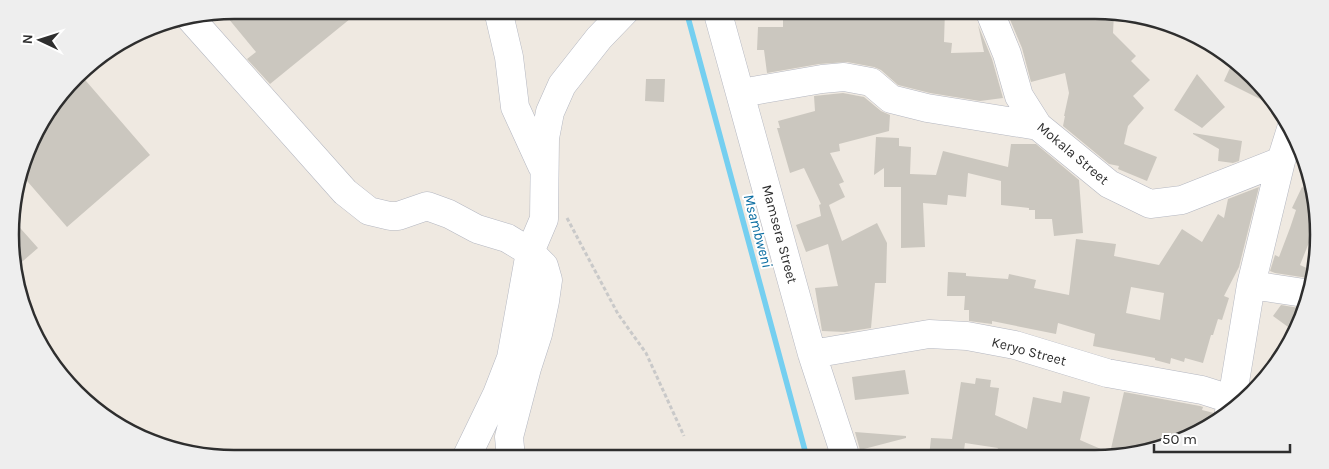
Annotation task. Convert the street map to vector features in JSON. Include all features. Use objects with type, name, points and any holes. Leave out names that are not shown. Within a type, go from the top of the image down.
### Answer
[{"type":"street","points":[[500,19],[509,57],[515,107],[545,173]]},
{"type":"street","points":[[470,450],[497,394],[511,358],[530,252],[544,219],[545,138],[550,112],[562,85],[599,38],[617,19]]},
{"type":"street","name":"Mamsera Street","points":[[720,19],[812,354],[843,450]]},
{"type":"street","name":"Mokala Street","points":[[993,19],[1007,54],[1018,96],[1038,126],[1109,184],[1150,204],[1182,200],[1281,161]]},
{"type":"street","points":[[195,23],[346,192],[369,211],[398,216],[427,206],[448,214],[476,229],[507,238],[530,252],[544,266],[548,280],[545,301],[538,334],[509,438],[510,450]]},
{"type":"street","points":[[741,93],[844,77],[871,82],[891,99],[927,108],[1038,126]]},
{"type":"street","points":[[1236,398],[1251,285],[1288,139]]},
{"type":"street","points":[[1251,285],[1302,293]]},
{"type":"street","name":"Keryo Street","points":[[812,354],[929,334],[967,336],[1015,345],[1107,373],[1202,390],[1230,403]]},
{"type":"path","points":[[566,217],[618,314],[646,354],[684,436]]},
{"type":"building","points":[[229,19],[350,19],[270,84],[247,59],[256,52]]},
{"type":"building","points":[[783,19],[945,19],[944,42],[952,43],[951,53],[984,52],[978,25],[992,59],[1003,98],[980,101],[930,93],[898,85],[881,70],[874,67],[847,62],[819,64],[767,73],[764,50],[757,50],[758,27],[783,27]]},
{"type":"building","points":[[1010,19],[1114,20],[1113,33],[1136,56],[1131,61],[1150,80],[1133,96],[1144,108],[1128,126],[1124,144],[1157,157],[1147,181],[1118,169],[1119,166],[1109,164],[1063,126],[1069,93],[1065,73],[1031,82],[1022,48]]},
{"type":"building","points":[[1231,67],[1265,101],[1224,81]]},
{"type":"building","points":[[1197,74],[1225,107],[1202,128],[1174,110]]},
{"type":"building","points":[[85,79],[150,155],[67,227],[26,180],[35,152],[55,115],[72,92]]},
{"type":"building","points":[[646,79],[665,79],[664,102],[645,101]]},
{"type":"building","points":[[843,93],[864,97],[881,111],[890,115],[889,131],[839,144],[840,151],[830,153],[844,182],[839,184],[845,197],[829,205],[842,241],[877,223],[887,243],[886,283],[875,283],[871,328],[845,332],[822,331],[815,288],[838,286],[828,244],[806,252],[796,225],[821,216],[819,205],[821,204],[804,168],[790,173],[777,128],[780,128],[778,121],[815,111],[814,96]]},
{"type":"building","points":[[1193,133],[1242,141],[1239,161],[1233,163],[1218,161],[1219,149]]},
{"type":"building","points":[[876,137],[899,138],[899,146],[911,147],[910,174],[936,175],[943,151],[1008,167],[1011,144],[1036,144],[1079,180],[1083,233],[1054,236],[1052,219],[1035,219],[1035,210],[1029,210],[1029,208],[1001,205],[1001,181],[968,173],[966,197],[948,195],[947,205],[923,203],[925,247],[901,248],[901,187],[884,187],[884,168],[874,175]]},
{"type":"building","points":[[1259,187],[1239,267],[1224,296],[1229,298],[1222,320],[1218,319],[1213,335],[1211,335],[1203,363],[1185,358],[1184,362],[1171,358],[1170,364],[1155,360],[1155,358],[1093,346],[1095,334],[1058,323],[1056,334],[992,321],[992,324],[969,321],[969,310],[964,310],[965,296],[947,296],[948,272],[966,273],[966,276],[1008,279],[1009,274],[1036,280],[1034,288],[1069,295],[1076,239],[1116,244],[1114,256],[1159,265],[1182,229],[1202,242],[1218,214],[1224,218],[1228,199]],"holes":[[[1131,287],[1164,293],[1160,320],[1126,313]]]},
{"type":"building","points":[[1302,187],[1305,188],[1310,220],[1310,240],[1300,265],[1307,268],[1306,278],[1270,271],[1275,255],[1279,257],[1290,228],[1296,210],[1292,208]]},
{"type":"building","points":[[19,227],[38,248],[21,263]]},
{"type":"building","points":[[1281,305],[1298,308],[1289,328],[1273,316]]},
{"type":"building","points":[[905,370],[909,394],[855,400],[852,377]]},
{"type":"building","points":[[976,378],[991,380],[990,387],[999,388],[995,415],[1027,429],[1033,397],[1061,403],[1063,391],[1090,397],[1080,440],[1103,450],[997,450],[998,448],[965,443],[964,450],[930,450],[931,438],[952,439],[961,382],[975,384]]},
{"type":"building","points":[[1124,392],[1200,406],[1203,407],[1202,410],[1214,413],[1190,428],[1164,439],[1137,446],[1111,450]]},
{"type":"building","points":[[855,432],[906,436],[906,438],[860,450]]},
{"type":"waterway","name":"Msambweni","points":[[688,19],[805,450]]}]
